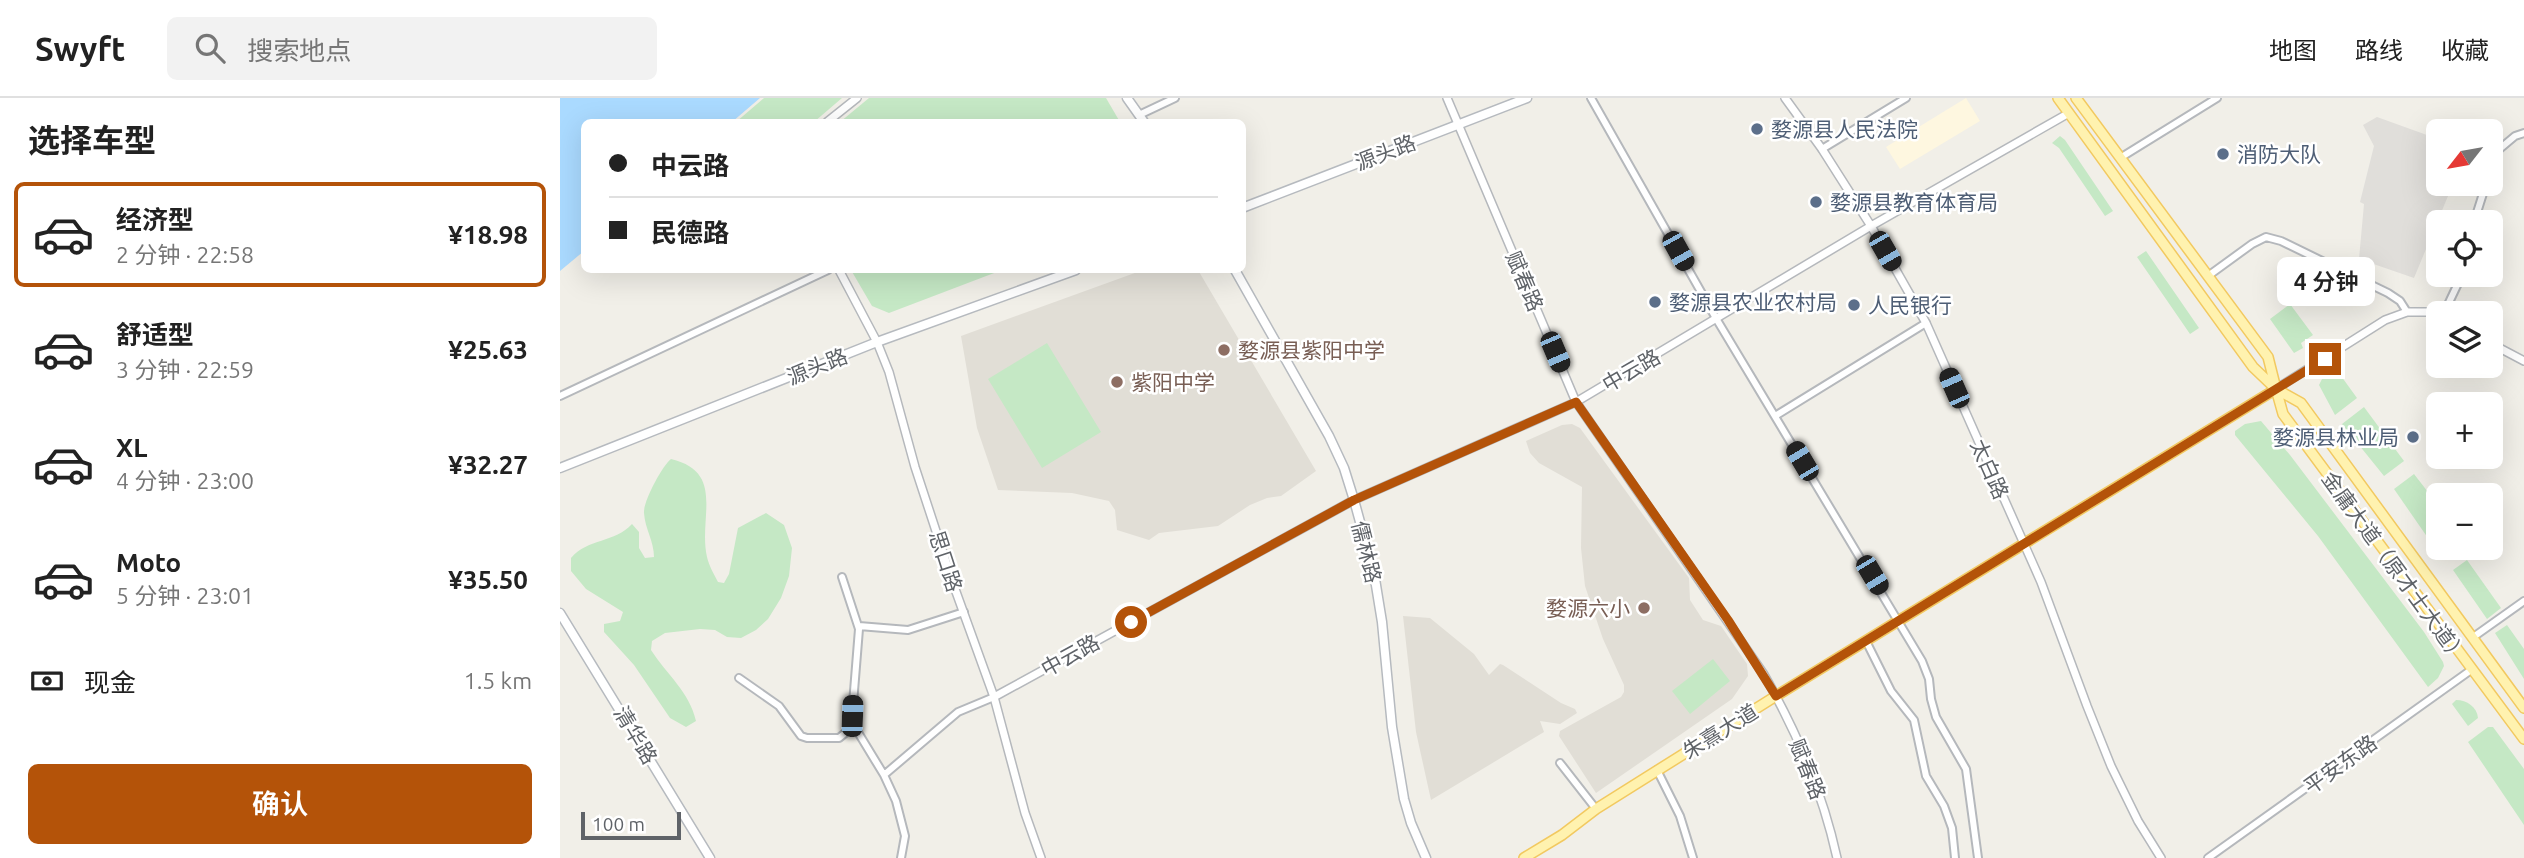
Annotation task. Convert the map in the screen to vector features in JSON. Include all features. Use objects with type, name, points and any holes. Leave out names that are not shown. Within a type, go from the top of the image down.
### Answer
[{"type":"main road","points":[[1127,98],[1141,119]]},
{"type":"main road","name":"源头路","points":[[1246,206],[1527,98]]},
{"type":"main road","name":"金庸大道（原才士大道）","points":[[2058,98],[2253,367],[2276,389],[2301,403],[2524,708]]},
{"type":"main road","name":"金庸大道（原才士大道）","points":[[2076,98],[2268,357],[2283,414],[2524,739]]},
{"type":"main road","name":"源头路","points":[[560,468],[877,342],[1068,273]]},
{"type":"main road","name":"儒林路","points":[[1237,273],[1329,436],[1344,468],[1374,573],[1382,622],[1392,727],[1404,799],[1411,824],[1426,858]]},
{"type":"main road","name":"朱熹大道","points":[[1524,858],[1562,835],[1596,809],[1776,696],[2276,389]]},
{"type":"main road","name":"清华路","points":[[560,613],[710,858]]},
{"type":"street","points":[[831,119],[857,98]]},
{"type":"street","points":[[1141,119],[1175,98]]},
{"type":"street","name":"赋春路","points":[[1447,98],[1576,402],[1728,620],[1776,696],[1813,779],[1831,830],[1837,858]]},
{"type":"street","points":[[1591,98],[1717,320],[1926,669],[1936,717],[1966,769],[1978,858]]},
{"type":"street","name":"太白路","points":[[1785,98],[1822,149],[1871,226],[1926,323],[2041,582],[2111,765],[2138,821],[2161,858]]},
{"type":"street","points":[[1822,149],[1906,98]]},
{"type":"street","points":[[2120,158],[2217,98]]},
{"type":"street","name":"中云路","points":[[994,697],[1354,500],[1576,402],[1871,226],[2068,114]]},
{"type":"street","points":[[2503,146],[2515,136],[2524,133]]},
{"type":"street","points":[[2208,276],[2266,237],[2281,241],[2388,292],[2407,312]]},
{"type":"street","points":[[560,396],[822,273]]},
{"type":"street","name":"思口路","points":[[841,273],[877,342],[889,372],[915,467],[994,697],[1025,813],[1041,858]]},
{"type":"street","points":[[2276,389],[2385,320],[2407,312],[2426,312]]},
{"type":"street","points":[[1775,416],[1926,323]]},
{"type":"street","points":[[2503,350],[2524,361]]},
{"type":"street","points":[[842,577],[859,626],[852,716],[895,801],[905,836],[901,858]]},
{"type":"street","points":[[2472,638],[2524,601]]},
{"type":"street","points":[[859,626],[908,629],[964,612]]},
{"type":"street","points":[[1866,641],[1891,691],[1914,720],[1926,776],[1944,806],[1952,828],[1955,858]]},
{"type":"street","name":"平安东路","points":[[2208,858],[2471,670]]},
{"type":"street","points":[[739,678],[779,706],[801,736],[839,738],[855,725]]},
{"type":"street","points":[[884,775],[958,712],[994,697]]},
{"type":"street","points":[[1560,763],[1596,809]]},
{"type":"street","points":[[1657,771],[1680,816],[1693,858]]},
{"type":"shaded area","points":[[1966,98],[1980,121],[1900,169],[1886,147]]},
{"type":"shaded area","points":[[2377,117],[2426,135],[2426,196],[2448,196],[2442,210],[2426,210],[2426,249],[2414,278],[2359,259],[2364,204],[2360,202],[2374,146],[2363,125]]},
{"type":"shaded area","name":"紫阳中学","points":[[1135,273],[1200,273],[1316,471],[1281,496],[1250,505],[1218,526],[1159,533],[1149,540],[1117,530],[1115,510],[1109,501],[1072,493],[998,490],[977,428],[961,336]]},
{"type":"shaded area","name":"婺源六小","points":[[1572,424],[1580,428],[1689,578],[1690,600],[1703,620],[1721,626],[1747,664],[1748,676],[1732,699],[1596,793],[1559,736],[1560,731],[1621,697],[1624,685],[1603,639],[1585,586],[1581,548],[1582,487],[1539,463],[1530,453],[1526,441],[1562,425]]},
{"type":"shaded area","points":[[1403,616],[1430,618],[1474,654],[1489,675],[1500,664],[1503,665],[1561,703],[1575,709],[1577,713],[1560,724],[1540,721],[1544,732],[1431,800],[1416,732]]},
{"type":"green space","points":[[764,98],[842,98],[818,119],[740,119]]},
{"type":"green space","points":[[869,98],[1106,98],[1118,119],[844,119]]},
{"type":"green space","points":[[2060,136],[2113,211],[2105,216],[2059,148],[2052,143]]},
{"type":"green space","points":[[2146,251],[2199,328],[2190,334],[2137,257]]},
{"type":"green space","points":[[853,273],[994,273],[889,313],[872,306]]},
{"type":"green space","points":[[2290,304],[2313,335],[2301,343],[2303,348],[2294,353],[2270,319]]},
{"type":"green space","points":[[1047,343],[1101,432],[1042,468],[988,379]]},
{"type":"green space","points":[[2336,369],[2357,398],[2335,415],[2319,385],[2322,379]]},
{"type":"green space","points":[[2364,407],[2404,461],[2384,476],[2342,424]]},
{"type":"green space","points":[[2261,421],[2290,455],[2424,632],[2443,662],[2444,666],[2438,678],[2428,687],[2318,536],[2235,435],[2235,431],[2245,424]]},
{"type":"green space","points":[[671,459],[688,465],[699,474],[704,485],[707,557],[718,582],[724,583],[729,574],[738,528],[766,513],[784,525],[792,548],[789,576],[781,598],[768,619],[756,630],[741,638],[727,637],[715,630],[700,629],[665,633],[652,641],[651,650],[683,692],[693,710],[696,721],[686,727],[670,718],[634,665],[604,632],[604,624],[620,621],[623,612],[586,589],[571,571],[571,558],[578,552],[593,543],[618,535],[632,524],[639,532],[639,548],[645,558],[654,557],[644,513],[654,484]]},
{"type":"green space","points":[[2414,474],[2426,490],[2426,535],[2394,489]]},
{"type":"green space","points":[[2467,560],[2501,608],[2487,619],[2453,570]]},
{"type":"green space","points":[[2507,625],[2524,649],[2524,679],[2495,633]]},
{"type":"green space","points":[[1713,659],[1730,681],[1690,714],[1672,691]]},
{"type":"green space","points":[[2456,700],[2468,703],[2476,711],[2478,718],[2468,726],[2452,704]]},
{"type":"green space","points":[[2488,727],[2493,727],[2524,769],[2524,825],[2468,742]]},
{"type":"water","points":[[560,98],[760,98],[736,119],[581,119],[581,254],[560,271]]},
{"type":"place","name":"婺源县人民法院","points":[[1757,129]]},
{"type":"place","name":"消防大队","points":[[2223,154]]},
{"type":"place","name":"婺源县教育体育局","points":[[1816,202]]},
{"type":"place","name":"婺源县农业农村局","points":[[1655,302]]},
{"type":"place","name":"人民银行","points":[[1854,305]]},
{"type":"place","name":"婺源县紫阳中学","points":[[1224,350]]},
{"type":"place","name":"紫阳中学","points":[[1117,382]]},
{"type":"place","name":"婺源县林业局","points":[[2413,437]]},
{"type":"place","name":"婺源六小","points":[[1644,608]]},
{"type":"route","points":[[1131,622],[1354,500],[1576,402],[1728,620],[1776,696],[2325,359]]}]
